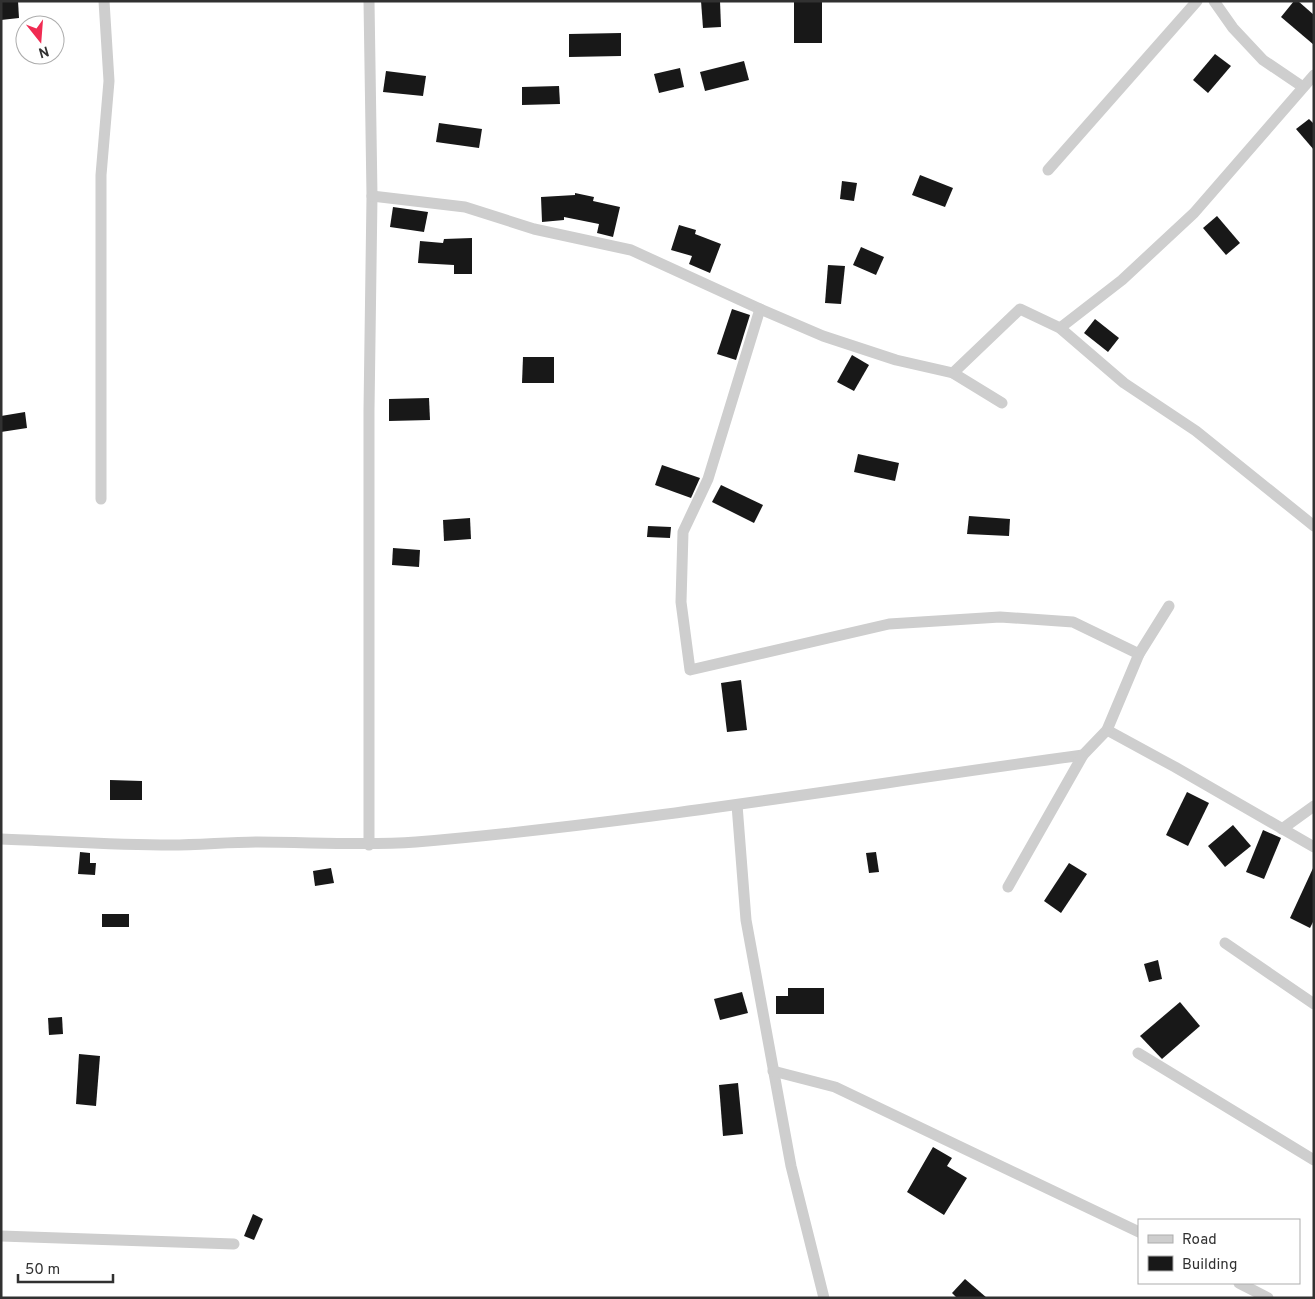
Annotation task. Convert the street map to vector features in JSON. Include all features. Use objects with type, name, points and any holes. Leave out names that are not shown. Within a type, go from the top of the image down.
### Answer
[{"type":"street","points":[[101,499],[101,174],[109,81],[104,1]]},
{"type":"street","points":[[369,1],[372,196],[369,410],[369,845]]},
{"type":"street","points":[[1048,170],[1198,1]]},
{"type":"street","points":[[1214,1],[1233,28],[1262,60],[1303,87]]},
{"type":"street","points":[[1060,328],[1122,280],[1194,213],[1314,75]]},
{"type":"street","points":[[372,196],[465,207],[534,229],[630,250],[823,336],[896,360],[953,373],[1002,403]]},
{"type":"street","points":[[760,309],[708,479],[682,532],[681,602],[690,670],[889,624],[1000,617],[1073,622],[1139,654]]},
{"type":"street","points":[[953,373],[1020,309],[1060,328],[1124,383],[1196,431],[1314,526]]},
{"type":"street","points":[[1008,887],[1083,755],[1107,730],[1139,654],[1169,606]]},
{"type":"street","points":[[1107,730],[1314,847]]},
{"type":"street","points":[[1,840],[170,845],[259,842],[369,845],[524,832],[736,805],[1083,755]]},
{"type":"street","points":[[736,805],[746,920],[792,1166],[824,1298]]},
{"type":"street","points":[[1282,829],[1314,806]]},
{"type":"street","points":[[1225,943],[1314,1004]]},
{"type":"street","points":[[1138,1053],[1314,1160]]},
{"type":"street","points":[[773,1071],[835,1088],[1138,1232]]},
{"type":"street","points":[[1,1236],[234,1244]]},
{"type":"street","points":[[1241,1284],[1268,1298]]},
{"type":"building","points":[[1,1],[18,1],[19,15],[15,15],[15,18],[1,20]]},
{"type":"building","points":[[701,1],[720,1],[721,27],[703,28]]},
{"type":"building","points":[[794,1],[822,1],[822,43],[794,43]]},
{"type":"building","points":[[1294,1],[1298,1],[1314,15],[1314,45],[1281,17]]},
{"type":"building","points":[[621,33],[621,56],[569,57],[569,34]]},
{"type":"building","points":[[1215,54],[1231,66],[1208,93],[1193,80]]},
{"type":"building","points":[[744,61],[749,80],[705,91],[700,72]]},
{"type":"building","points":[[680,68],[684,87],[659,93],[654,74]]},
{"type":"building","points":[[386,71],[426,76],[423,96],[383,92]]},
{"type":"building","points":[[559,86],[560,104],[522,105],[522,87]]},
{"type":"building","points":[[1309,119],[1314,124],[1314,150],[1296,129]]},
{"type":"building","points":[[439,123],[482,129],[479,148],[436,142]]},
{"type":"building","points":[[920,175],[953,188],[945,207],[912,195]]},
{"type":"building","points":[[842,181],[857,183],[854,201],[840,199]]},
{"type":"building","points":[[575,193],[594,197],[593,201],[620,207],[613,237],[597,233],[599,224],[564,217],[564,220],[542,222],[541,197],[575,195]]},
{"type":"building","points":[[393,207],[428,212],[424,232],[390,227]]},
{"type":"building","points":[[1217,216],[1240,243],[1226,255],[1203,228]]},
{"type":"building","points":[[679,225],[696,230],[695,234],[721,244],[710,273],[689,264],[692,256],[671,250]]},
{"type":"building","points":[[472,238],[472,274],[454,274],[454,265],[418,263],[420,241],[443,243],[444,239]]},
{"type":"building","points":[[861,247],[884,257],[876,275],[853,265]]},
{"type":"building","points":[[828,265],[845,266],[841,304],[825,303]]},
{"type":"building","points":[[732,309],[750,315],[736,360],[717,354]]},
{"type":"building","points":[[1095,319],[1119,338],[1108,352],[1084,333]]},
{"type":"building","points":[[852,355],[869,365],[854,391],[837,382]]},
{"type":"building","points":[[523,357],[554,357],[554,383],[522,383]]},
{"type":"building","points":[[429,398],[430,420],[389,421],[389,399]]},
{"type":"building","points":[[25,412],[27,428],[1,432],[1,416]]},
{"type":"building","points":[[858,454],[899,463],[895,481],[854,472]]},
{"type":"building","points":[[662,465],[700,478],[691,498],[655,485]]},
{"type":"building","points":[[721,485],[763,505],[754,523],[712,502]]},
{"type":"building","points":[[969,516],[1010,519],[1009,536],[967,534]]},
{"type":"building","points":[[470,518],[471,539],[444,541],[443,520]]},
{"type":"building","points":[[648,526],[671,527],[670,538],[647,537]]},
{"type":"building","points":[[393,548],[420,550],[419,567],[392,565]]},
{"type":"building","points":[[741,680],[747,730],[727,732],[721,683]]},
{"type":"building","points":[[110,780],[142,781],[142,800],[110,800]]},
{"type":"building","points":[[1187,792],[1209,803],[1188,846],[1166,835]]},
{"type":"building","points":[[1233,825],[1251,846],[1225,867],[1208,846]]},
{"type":"building","points":[[1263,830],[1281,838],[1264,879],[1246,872]]},
{"type":"building","points":[[80,852],[90,853],[90,863],[96,863],[95,875],[78,874]]},
{"type":"building","points":[[876,852],[879,872],[869,873],[866,853]]},
{"type":"building","points":[[1069,863],[1087,874],[1061,913],[1044,901]]},
{"type":"building","points":[[1314,866],[1314,920],[1310,928],[1290,918]]},
{"type":"building","points":[[331,868],[334,883],[315,886],[313,871]]},
{"type":"building","points":[[102,914],[129,914],[129,927],[102,927]]},
{"type":"building","points":[[1158,960],[1162,979],[1149,982],[1144,964]]},
{"type":"building","points":[[788,988],[824,988],[824,1014],[776,1014],[776,996],[788,996]]},
{"type":"building","points":[[742,992],[748,1013],[720,1020],[714,999]]},
{"type":"building","points":[[1180,1002],[1200,1026],[1162,1059],[1140,1036]]},
{"type":"building","points":[[62,1017],[63,1034],[49,1035],[48,1018]]},
{"type":"building","points":[[79,1054],[100,1056],[96,1106],[76,1104]]},
{"type":"building","points":[[738,1083],[743,1134],[723,1136],[719,1085]]},
{"type":"building","points":[[933,1147],[952,1158],[947,1166],[967,1178],[944,1215],[907,1192]]},
{"type":"building","points":[[253,1214],[263,1219],[254,1240],[244,1236]]},
{"type":"building","points":[[965,1279],[987,1298],[957,1298],[952,1293]]}]
